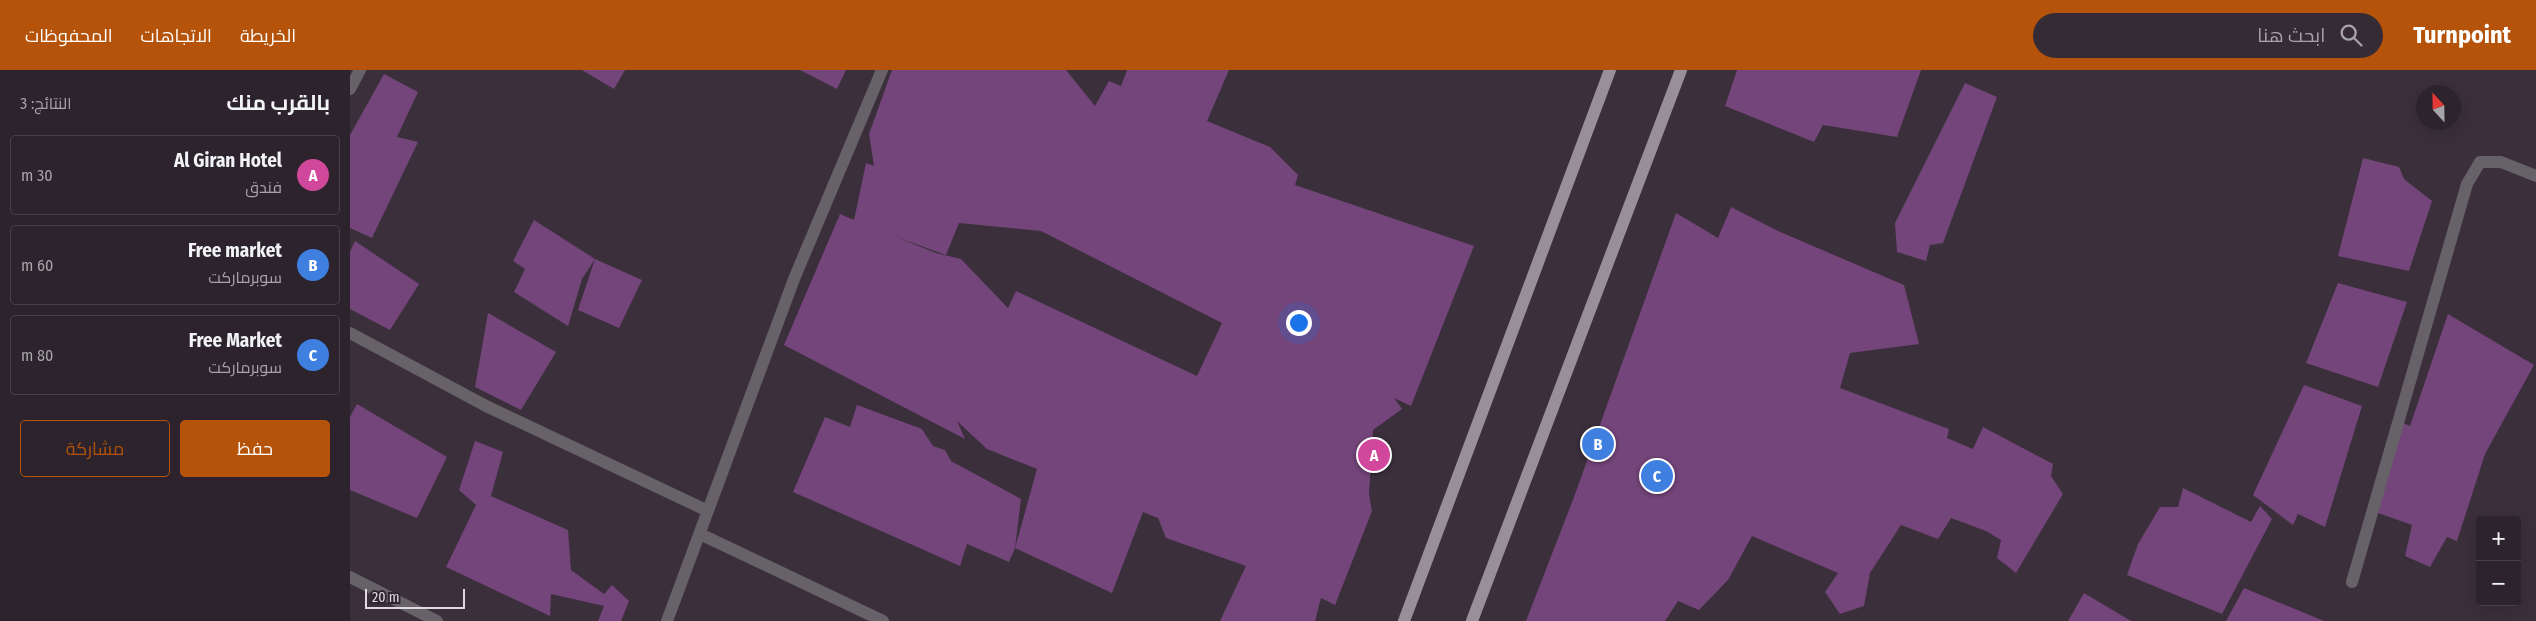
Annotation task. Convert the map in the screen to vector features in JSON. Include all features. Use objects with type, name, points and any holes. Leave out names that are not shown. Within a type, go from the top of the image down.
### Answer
[{"type":"main road","points":[[1404,621],[1610,70]]},
{"type":"main road","points":[[1472,621],[1681,70]]},
{"type":"street","points":[[350,89],[360,70]]},
{"type":"street","points":[[667,621],[794,280],[882,70]]},
{"type":"street","points":[[2352,582],[2467,184],[2480,162],[2501,162],[2536,176]]},
{"type":"street","points":[[350,334],[486,406],[708,511]]},
{"type":"street","points":[[700,534],[883,621]]},
{"type":"street","points":[[350,577],[437,621]]},
{"type":"building","points":[[582,70],[625,70],[614,89]]},
{"type":"building","points":[[800,70],[846,70],[837,89]]},
{"type":"building","points":[[892,70],[1066,70],[1095,106],[1109,81],[1121,86],[1127,70],[1229,70],[1207,121],[1270,147],[1298,175],[1295,185],[1474,246],[1411,406],[1394,398],[1402,409],[1373,430],[1369,494],[1372,511],[1335,605],[1321,598],[1315,621],[1220,621],[1246,566],[1166,538],[1158,518],[1143,512],[1112,593],[1015,548],[1037,469],[987,449],[957,421],[965,439],[784,345],[840,214],[854,220],[866,163],[874,166],[869,134]],"holes":[[[959,223],[1041,231],[1222,323],[1197,376],[1016,291],[1008,308],[961,259],[936,253],[896,237],[946,255]]]},
{"type":"building","points":[[1737,70],[1921,70],[1897,137],[1823,125],[1814,142],[1725,106]]},
{"type":"building","points":[[384,74],[418,92],[397,137],[418,142],[372,238],[350,228],[350,135]]},
{"type":"building","points":[[1965,83],[1997,97],[1943,243],[1930,245],[1926,261],[1897,252],[1895,223]]},
{"type":"building","points":[[2363,158],[2399,167],[2404,179],[2432,201],[2409,271],[2338,256]]},
{"type":"building","points":[[1731,207],[1778,231],[1904,285],[1919,344],[1850,353],[1840,388],[1949,429],[1947,438],[1973,449],[1983,427],[2053,464],[2051,476],[2063,494],[2016,573],[1997,558],[2001,540],[1986,531],[1951,518],[1938,539],[1901,525],[1870,573],[1864,606],[1840,614],[1825,592],[1838,573],[1752,536],[1728,580],[1699,610],[1678,601],[1665,621],[1526,621],[1574,497],[1676,213],[1718,238]]},
{"type":"building","points":[[534,220],[595,259],[582,279],[568,326],[514,292],[525,269],[513,261]]},
{"type":"building","points":[[355,241],[419,284],[390,330],[350,309],[350,252]]},
{"type":"building","points":[[595,259],[642,280],[619,328],[578,310]]},
{"type":"building","points":[[2338,283],[2407,302],[2378,387],[2306,363]]},
{"type":"building","points":[[488,313],[556,352],[521,410],[475,387]]},
{"type":"building","points":[[2448,314],[2534,365],[2485,454],[2457,541],[2447,537],[2430,567],[2405,556],[2412,525],[2378,513],[2403,423],[2410,426]]},
{"type":"building","points":[[2304,385],[2362,406],[2325,527],[2298,514],[2293,525],[2253,495]]},
{"type":"building","points":[[357,404],[447,457],[417,518],[350,490],[350,417]]},
{"type":"building","points":[[857,405],[922,429],[933,446],[945,450],[951,461],[1021,499],[1015,548],[1009,562],[967,544],[960,566],[793,492],[825,417],[850,427]]},
{"type":"building","points":[[475,441],[503,452],[491,496],[568,530],[571,570],[604,594],[612,585],[629,601],[621,621],[598,621],[604,606],[551,594],[550,616],[446,567],[476,505],[459,490]]},
{"type":"building","points":[[2183,488],[2251,522],[2260,506],[2272,519],[2222,614],[2127,575],[2138,544],[2160,507],[2178,507]]},
{"type":"building","points":[[2244,588],[2324,621],[2226,621]]},
{"type":"building","points":[[2084,593],[2131,621],[2068,621]]},
{"type":"place","name":"Free market","points":[[1598,444]]},
{"type":"place","name":"Al Giran Hotel","points":[[1374,455]]},
{"type":"place","name":"Free Market","points":[[1657,476]]}]
